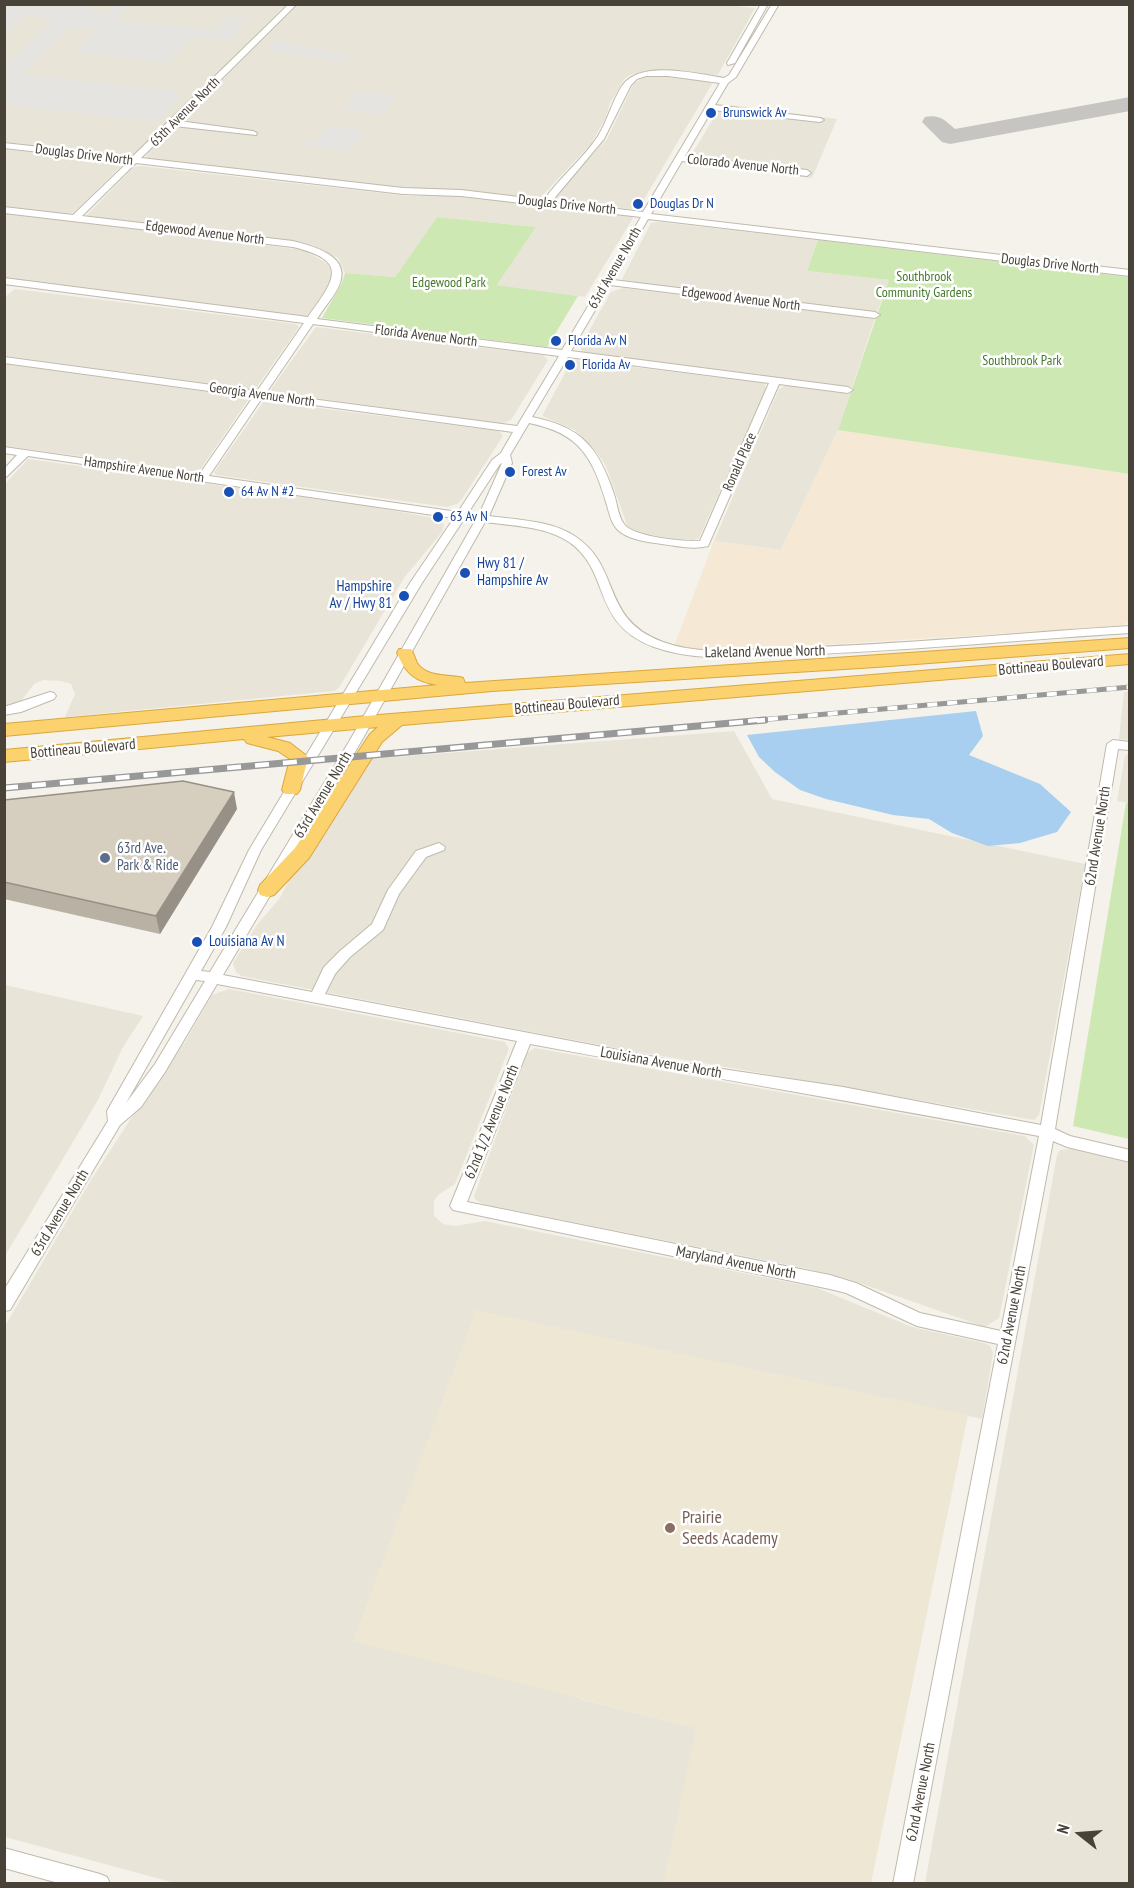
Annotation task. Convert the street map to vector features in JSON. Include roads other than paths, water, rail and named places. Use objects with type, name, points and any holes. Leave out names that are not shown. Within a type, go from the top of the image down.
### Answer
[{"type":"highway","name":"Bottineau Boulevard","points":[[4,730],[380,698],[492,686],[887,662],[1130,643]]},
{"type":"highway","points":[[405,653],[408,666],[424,677],[492,686]]},
{"type":"highway","name":"Bottineau Boulevard","points":[[4,756],[366,722],[1130,660]]},
{"type":"highway","points":[[267,890],[302,854],[376,738],[397,720]]},
{"type":"highway","points":[[236,735],[284,747],[299,757],[291,790]]},
{"type":"street","name":"65th Avenue North","points":[[75,218],[260,43],[294,4]]},
{"type":"street","name":"63rd Avenue North","points":[[725,81],[724,75],[765,4]]},
{"type":"street","name":"63rd Avenue North","points":[[115,1121],[114,1111],[219,927],[255,850],[434,555],[496,462],[505,455],[725,81],[732,77],[776,4]]},
{"type":"street","points":[[546,203],[563,179],[599,140],[620,96],[634,78],[661,74],[725,81]]},
{"type":"street","points":[[710,107],[820,120]]},
{"type":"street","points":[[174,123],[253,133]]},
{"type":"street","name":"Douglas Drive North","points":[[4,145],[403,191],[454,193],[632,212],[645,216],[1130,273]]},
{"type":"street","name":"Colorado Avenue North","points":[[680,158],[807,173]]},
{"type":"street","name":"Edgewood Avenue North","points":[[4,210],[292,244],[317,251],[334,262],[339,277],[311,321]]},
{"type":"street","name":"Edgewood Avenue North","points":[[606,282],[875,315]]},
{"type":"street","name":"Florida Avenue North","points":[[7,285],[311,321],[848,390]]},
{"type":"street","points":[[202,478],[311,321]]},
{"type":"street","name":"Georgia Avenue North","points":[[4,360],[520,430]]},
{"type":"street","name":"Ronald Place","points":[[526,419],[552,423],[583,442],[593,452],[600,465],[617,520],[627,532],[696,545],[704,544],[775,381]]},
{"type":"street","name":"Hampshire Avenue North","points":[[4,450],[462,514]]},
{"type":"street","points":[[4,476],[25,453]]},
{"type":"street","name":"63rd Avenue North","points":[[4,1305],[115,1121],[136,1103],[267,890],[483,517],[507,463],[505,455]]},
{"type":"street","name":"Lakeland Avenue North","points":[[462,514],[549,528],[576,540],[596,563],[608,598],[620,620],[644,638],[688,652],[724,654],[842,650],[1130,628]]},
{"type":"street","points":[[4,711],[17,709],[50,696]]},
{"type":"street","name":"62nd Avenue North","points":[[903,1884],[1121,745]]},
{"type":"street","points":[[316,999],[329,970],[378,927],[393,893],[421,854],[439,847]]},
{"type":"street","name":"Louisiana Avenue North","points":[[192,974],[525,1038],[1047,1132],[1067,1142],[1130,1156]]},
{"type":"street","name":"62nd 1/2 Avenue North","points":[[458,1206],[525,1038]]},
{"type":"street","name":"Maryland Avenue North","points":[[458,1206],[830,1282],[850,1288],[917,1319],[1007,1339]]},
{"type":"street","points":[[4,1858],[100,1884]]},
{"type":"water","points":[[976,711],[983,736],[969,755],[1040,784],[1071,812],[1057,832],[1020,843],[988,846],[952,833],[929,819],[893,815],[826,799],[800,790],[775,772],[759,757],[747,735]]},
{"type":"railway","points":[[748,721],[1130,687]]},
{"type":"railway","points":[[4,788],[765,720]]},
{"type":"place","name":"Brunswick Av","points":[[711,113]]},
{"type":"place","name":"Douglas Dr N","points":[[638,204]]},
{"type":"place","name":"Florida Av N","points":[[556,341]]},
{"type":"place","name":"Florida Av","points":[[570,365]]},
{"type":"place","name":"Forest Av","points":[[510,472]]},
{"type":"place","name":"64 Av N #2","points":[[229,492]]},
{"type":"place","name":"63 Av N","points":[[438,517]]},
{"type":"place","name":"Hwy 81 / Hampshire Av","points":[[465,573]]},
{"type":"place","name":"Hampshire Av / Hwy 81","points":[[404,596]]},
{"type":"place","name":"63rd Ave. Park & Ride","points":[[105,858]]},
{"type":"place","name":"Louisiana Av N","points":[[197,942]]},
{"type":"place","name":"Prairie Seeds Academy","points":[[670,1528]]},
{"type":"park label","name":"Edgewood Park","points":[[449,283]]},
{"type":"park label","name":"Southbrook Community Gardens","points":[[924,286]]},
{"type":"park label","name":"Southbrook Park","points":[[1022,361]]}]
